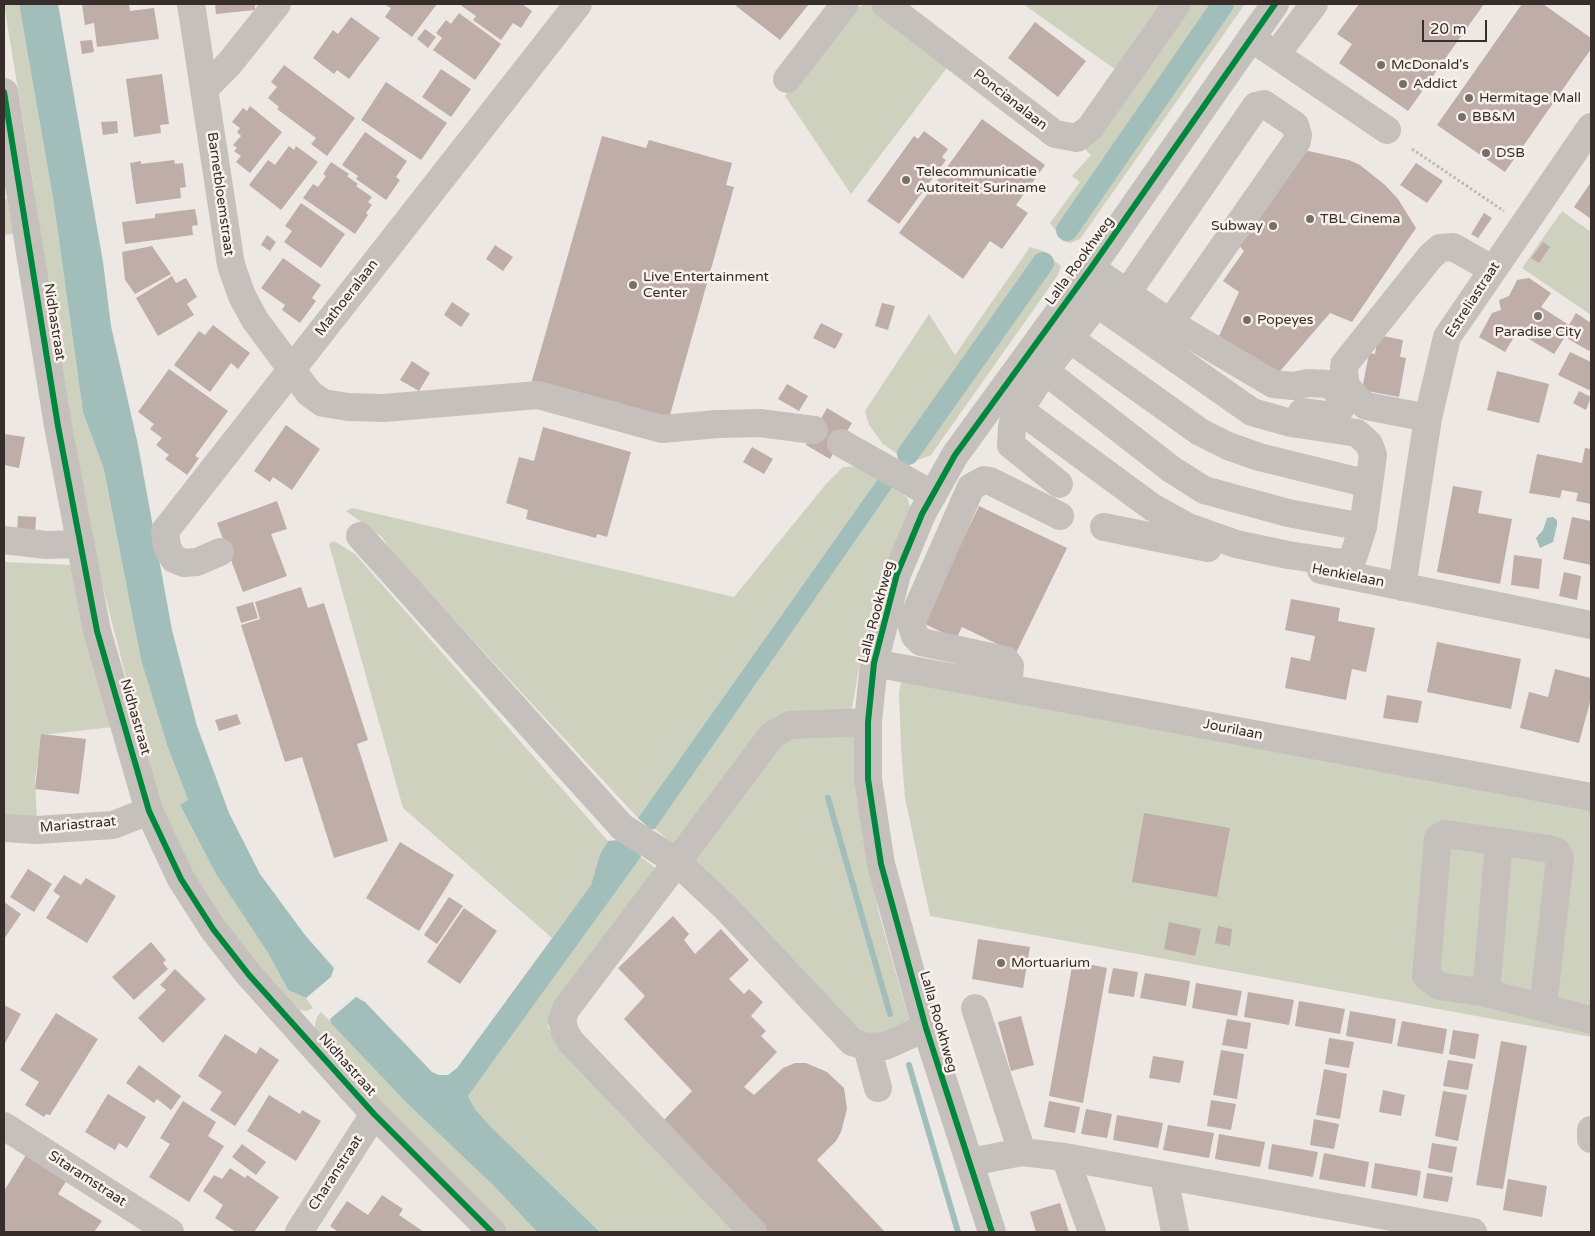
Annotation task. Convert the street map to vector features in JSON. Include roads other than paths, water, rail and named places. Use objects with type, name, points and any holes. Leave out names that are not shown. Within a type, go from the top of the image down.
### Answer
[{"type":"street","name":"Barnetbloemstraat","points":[[191,4],[231,265],[242,296],[256,320],[309,393],[323,403],[348,408],[384,408],[538,395],[662,429],[717,424],[760,423],[814,430]]},
{"type":"street","points":[[205,88],[229,64],[277,4]]},
{"type":"street","name":"Mathoeralaan","points":[[220,552],[197,562],[184,562],[174,559],[167,547],[165,531],[578,4]]},
{"type":"street","points":[[787,79],[845,4]]},
{"type":"street","name":"Poncianalaan","points":[[885,4],[1055,134],[1077,138],[1090,128],[1177,4]]},
{"type":"street","name":"Lalla Rookhweg","points":[[992,1232],[926,1028],[882,864],[868,779],[868,722],[874,663],[897,574],[922,514],[955,455],[1087,284],[1274,4]]},
{"type":"street","points":[[1276,55],[1314,4]]},
{"type":"street","points":[[1251,38],[1387,130]]},
{"type":"street","name":"Nidhastraat","points":[[4,92],[58,426],[97,631],[149,811],[181,879],[213,929],[249,974],[374,1114],[492,1232]]},
{"type":"street","points":[[1127,293],[1256,106],[1264,104],[1295,124],[1297,141],[1170,323]]},
{"type":"street","name":"Estreliastraat","points":[[1402,586],[1428,418],[1447,337],[1591,127]]},
{"type":"street","points":[[1428,418],[1366,406],[1354,396],[1345,384],[1344,365],[1430,257],[1440,248],[1453,247],[1492,269]]},
{"type":"street","points":[[1087,284],[1127,293],[1170,323],[1273,384],[1292,386],[1308,383],[1328,384],[1340,393],[1340,409],[1333,416],[1290,410],[1263,402],[1236,388],[1087,284]]},
{"type":"street","points":[[1059,484],[1011,445],[1012,428],[1020,410],[1045,371],[1070,339],[1087,284]]},
{"type":"street","points":[[1020,410],[1152,507],[1188,527],[1236,544],[1342,563],[1353,558],[1363,527],[1373,456],[1368,444],[1357,433],[1299,424],[1252,412],[1087,284]]},
{"type":"street","points":[[1070,339],[1200,432],[1228,446],[1259,457],[1369,484]]},
{"type":"street","points":[[1045,371],[1145,449],[1204,490],[1288,513],[1363,527]]},
{"type":"street","points":[[1357,433],[1366,406]]},
{"type":"street","points":[[840,443],[933,495]]},
{"type":"street","points":[[1008,687],[1010,666],[1005,660],[922,642],[914,636],[911,623],[971,487],[984,480],[990,481],[1060,516]]},
{"type":"street","name":"Henkielaan","points":[[1104,527],[1591,625]]},
{"type":"street","points":[[360,536],[622,827],[677,862],[726,908],[852,1042],[867,1047],[885,1046],[926,1028]]},
{"type":"street","points":[[4,540],[46,545],[81,544]]},
{"type":"street","name":"Jourilaan","points":[[874,663],[1591,796]]},
{"type":"street","points":[[753,1232],[578,1049],[565,1032],[562,1020],[566,1009],[772,735],[790,725],[868,722]]},
{"type":"street","name":"Mariastraat","points":[[4,828],[37,830],[112,825],[149,811]]},
{"type":"street","points":[[1543,1007],[1560,858],[1557,852],[1550,849],[1454,834],[1445,834],[1438,838],[1426,976],[1439,986],[1486,993],[1591,1020]]},
{"type":"street","points":[[1486,993],[1499,842]]},
{"type":"street","points":[[975,1008],[1022,1152]]},
{"type":"street","points":[[867,1047],[878,1088]]},
{"type":"street","name":"Charanstraat","points":[[299,1232],[374,1114]]},
{"type":"street","name":"Sitaramstraat","points":[[4,1126],[170,1232]]},
{"type":"street","points":[[1591,1130],[1591,1139]]},
{"type":"street","points":[[970,1162],[1022,1152],[1065,1157],[1473,1232]]},
{"type":"street","points":[[1065,1157],[1092,1232]]},
{"type":"street","points":[[1164,1176],[1175,1232]]},
{"type":"water","points":[[19,4],[58,4],[103,262],[111,326],[138,445],[172,630],[197,726],[229,813],[260,874],[305,935],[334,968],[331,977],[306,998],[288,990],[268,953],[216,874],[180,805],[188,800],[167,745],[141,660],[104,470],[83,412],[53,198]]},
{"type":"water","points":[[879,477],[892,484],[892,488],[655,829],[650,829],[638,818]]},
{"type":"water","points":[[1553,517],[1557,520],[1557,525],[1553,542],[1540,548],[1536,538],[1543,530],[1547,518]]},
{"type":"water","points":[[619,840],[639,853],[641,857],[468,1096],[475,1109],[491,1127],[600,1232],[537,1232],[493,1185],[406,1102],[331,1023],[330,1019],[356,997],[365,1002],[432,1072],[439,1075],[448,1075],[457,1068],[591,885],[600,854],[608,841]]},
{"type":"waterway","points":[[1067,230],[1223,4]]},
{"type":"waterway","points":[[908,454],[1043,263]]},
{"type":"waterway","points":[[828,798],[890,1014]]},
{"type":"waterway","points":[[909,1065],[958,1232]]},
{"type":"place","name":"McDonald's","points":[[1381,65]]},
{"type":"place","name":"Addict","points":[[1403,84]]},
{"type":"place","name":"Hermitage Mall","points":[[1469,98]]},
{"type":"place","name":"BB&M","points":[[1462,117]]},
{"type":"place","name":"DSB","points":[[1486,153]]},
{"type":"place","name":"Telecommunicatie Autoriteit Suriname","points":[[906,180]]},
{"type":"place","name":"TBL Cinema","points":[[1310,219]]},
{"type":"place","name":"Subway","points":[[1273,226]]},
{"type":"place","name":"Live Entertainment Center","points":[[633,285]]},
{"type":"place","name":"Paradise City","points":[[1538,316]]},
{"type":"place","name":"Popeyes","points":[[1247,320]]},
{"type":"place","name":"Mortuarium","points":[[1001,963]]}]
